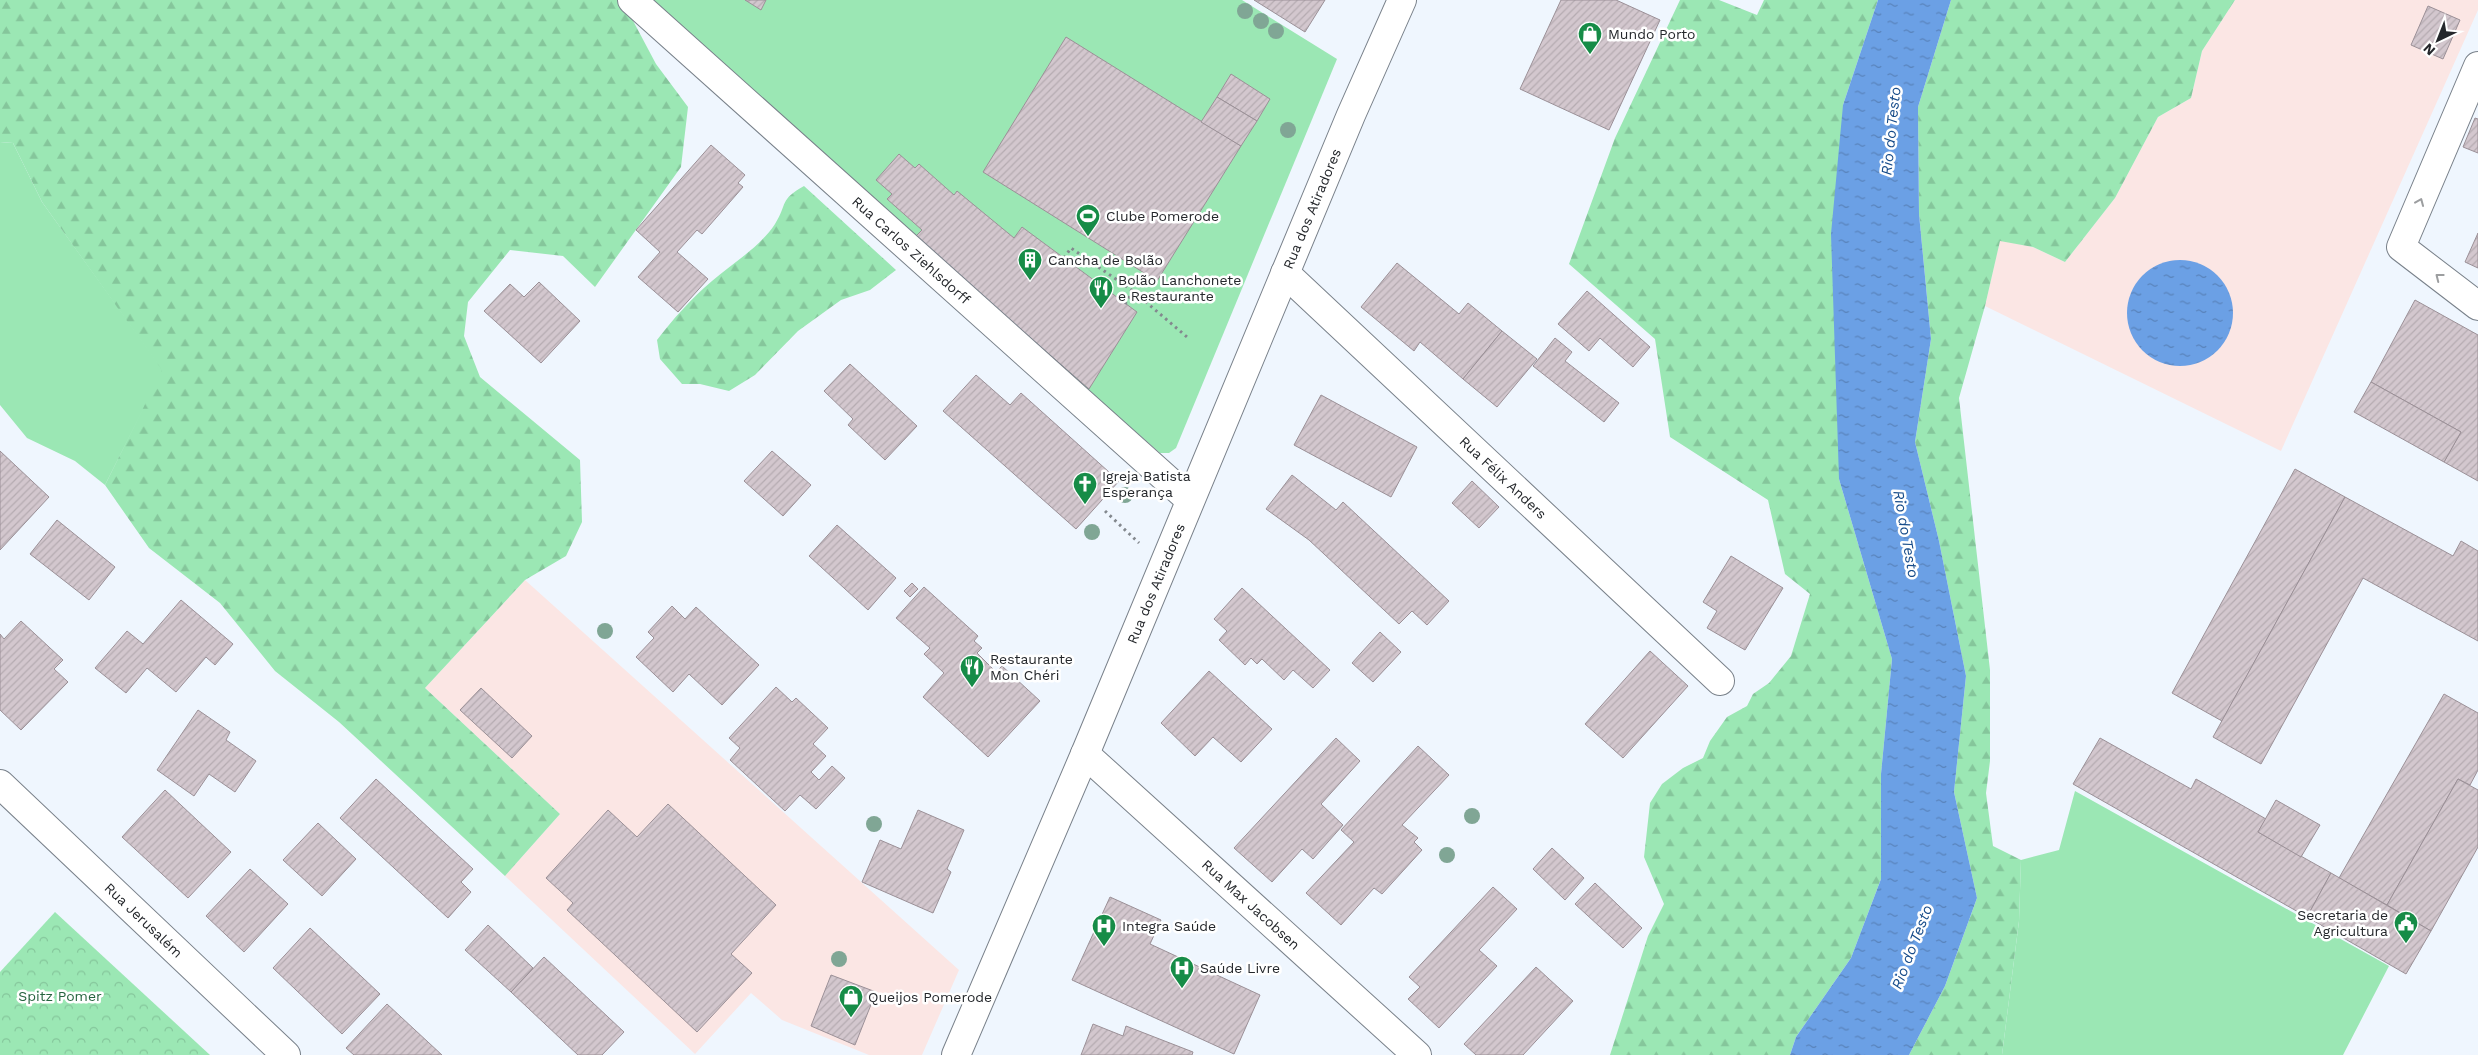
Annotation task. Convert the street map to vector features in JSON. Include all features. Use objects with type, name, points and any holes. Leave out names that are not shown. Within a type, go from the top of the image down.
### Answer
[{"type":"street","name":"Rua Carlos Ziehlsdorff","points":[[632,0],[1190,500]]},
{"type":"street","name":"Rua dos Atiradores","points":[[956,1055],[1085,754],[1285,273],[1402,0]]},
{"type":"street","points":[[2478,66],[2400,247],[2478,306]]},
{"type":"street","name":"Rua Félix Anders","points":[[1285,273],[1720,681]]},
{"type":"street","name":"Rua Max Jacobsen","points":[[1085,754],[1417,1055]]},
{"type":"street","name":"Rua Jerusalém","points":[[0,784],[286,1055]]},
{"type":"path","points":[[1064,258],[1072,248],[1133,292],[1187,337]]},
{"type":"path","points":[[1125,304],[1133,292]]},
{"type":"path","points":[[1105,511],[1163,565]]},
{"type":"shaded area","points":[[2235,0],[2478,0],[2478,10],[2281,451],[1985,306],[2000,240],[2033,247],[2065,262],[2115,198],[2158,117],[2191,98],[2202,51]]},
{"type":"shaded area","name":"Queijos Pomerode","points":[[525,580],[959,970],[922,1055],[869,1055],[782,1020],[751,993],[695,1054],[505,876],[560,814],[425,688]]},
{"type":"green space","points":[[0,0],[622,0],[656,64],[688,107],[681,167],[595,287],[563,256],[510,250],[468,302],[464,336],[480,377],[580,460],[582,522],[566,556],[525,580],[425,688],[560,814],[505,876],[339,722],[275,671],[220,603],[149,548],[105,485],[162,370],[42,202],[13,143],[0,142]]},
{"type":"green space","name":"Clube Pomerode","points":[[640,0],[1242,0],[1337,59],[1176,448],[1169,453],[1160,453]]},
{"type":"green space","points":[[1680,0],[1719,0],[1757,15],[1764,0],[1878,0],[1843,105],[1839,479],[1892,659],[1881,774],[1881,879],[1851,958],[1796,1037],[1790,1055],[1610,1055],[1648,936],[1664,904],[1644,857],[1650,803],[1662,784],[1683,768],[1703,758],[1710,741],[1727,717],[1747,706],[1753,694],[1769,683],[1791,656],[1810,594],[1785,574],[1768,500],[1670,437],[1655,339],[1569,264],[1615,138]]},
{"type":"green space","points":[[1951,0],[2235,0],[2202,51],[2191,98],[2158,117],[2115,198],[2065,262],[2033,247],[2000,241],[1985,306],[1959,398],[1990,670],[1990,761],[1986,793],[1993,846],[2021,860],[2019,921],[2002,1055],[1909,1055],[1945,986],[1977,898],[1954,792],[1966,676],[1939,541],[1915,442],[1931,339],[1919,214],[1918,107]]},
{"type":"green space","points":[[0,142],[13,143],[42,202],[163,370],[105,485],[75,461],[27,438],[0,405]]},
{"type":"green space","points":[[804,186],[896,270],[870,290],[841,300],[798,331],[755,375],[729,391],[700,384],[682,384],[660,359],[657,340],[697,295],[762,240],[775,224],[787,199]]},
{"type":"green space","points":[[2075,791],[2389,966],[2343,1055],[2002,1055],[2019,921],[2021,860],[2059,850]]},
{"type":"green space","name":"Spitz Pomer","points":[[55,912],[210,1055],[0,1055],[0,972]]},
{"type":"water","name":"Rio do Testo","points":[[1878,0],[1951,0],[1918,107],[1919,214],[1931,339],[1915,442],[1939,541],[1966,676],[1954,792],[1977,898],[1945,986],[1909,1055],[1790,1055],[1796,1037],[1851,958],[1881,879],[1881,774],[1892,659],[1839,479],[1831,234],[1843,105]]},
{"type":"water","points":[[2180,260],[2200,264],[2217,276],[2229,293],[2233,313],[2229,333],[2217,350],[2200,362],[2180,366],[2160,362],[2143,350],[2131,333],[2127,313],[2131,293],[2143,276],[2160,264]]},
{"type":"building","points":[[745,0],[766,0],[761,10]]},
{"type":"building","points":[[1254,0],[1325,0],[1305,32]]},
{"type":"building","name":"Mundo Porto","points":[[1561,0],[1616,0],[1660,20],[1609,130],[1520,89]]},
{"type":"building","points":[[2428,6],[2460,20],[2443,59],[2411,45]]},
{"type":"building","points":[[1066,37],[1241,146],[1157,281],[983,172]]},
{"type":"building","points":[[1231,74],[1270,99],[1257,121],[1217,97]]},
{"type":"building","points":[[1217,97],[1257,121],[1241,146],[1201,122]]},
{"type":"building","points":[[2475,118],[2478,119],[2478,153],[2463,147]]},
{"type":"building","points":[[711,145],[745,175],[738,183],[743,187],[702,234],[697,230],[677,252],[708,279],[678,312],[638,277],[660,252],[636,230]]},
{"type":"building","name":"Cancha de Bolão","points":[[899,154],[915,168],[919,164],[954,195],[957,191],[1014,238],[1022,227],[1137,312],[1089,389],[915,237],[922,230],[887,199],[892,194],[876,180]]},
{"type":"building","points":[[2478,233],[2478,268],[2465,262]]},
{"type":"building","points":[[1397,263],[1459,314],[1468,303],[1502,331],[1463,379],[1420,342],[1414,351],[1361,307]]},
{"type":"building","points":[[539,282],[580,321],[541,363],[484,311],[510,284],[524,297]]},
{"type":"building","points":[[1587,291],[1650,347],[1633,367],[1600,338],[1589,351],[1558,324]]},
{"type":"building","points":[[2415,300],[2478,335],[2478,481],[2444,462],[2461,432],[2371,382]]},
{"type":"building","points":[[1502,331],[1537,359],[1497,407],[1463,379]]},
{"type":"building","points":[[1555,338],[1572,352],[1565,361],[1619,403],[1604,422],[1533,366]]},
{"type":"building","points":[[850,364],[917,426],[885,460],[848,425],[853,419],[824,391]]},
{"type":"building","points":[[976,375],[1010,405],[1021,393],[1119,481],[1076,529],[943,411]]},
{"type":"building","points":[[2371,382],[2461,432],[2444,462],[2354,412]]},
{"type":"building","points":[[1321,395],[1417,447],[1391,497],[1294,445]]},
{"type":"building","points":[[0,451],[49,497],[0,550]]},
{"type":"building","points":[[772,451],[811,485],[783,516],[744,481]]},
{"type":"building","points":[[2295,469],[2345,497],[2222,721],[2172,693]]},
{"type":"building","points":[[1292,475],[1336,510],[1343,502],[1449,601],[1427,625],[1412,611],[1399,624],[1309,540],[1266,509]]},
{"type":"building","points":[[1472,481],[1499,507],[1479,528],[1452,503]]},
{"type":"building","points":[[2345,497],[2453,556],[2461,541],[2478,551],[2478,641],[2363,578],[2261,764],[2213,737]]},
{"type":"building","points":[[57,520],[115,567],[89,600],[30,554]]},
{"type":"building","points":[[837,525],[896,578],[868,610],[809,556]]},
{"type":"building","points":[[1731,556],[1783,588],[1745,650],[1707,628],[1717,611],[1703,602]]},
{"type":"building","points":[[912,583],[918,589],[910,597],[904,591]]},
{"type":"building","points":[[924,587],[978,636],[974,641],[982,648],[977,653],[996,672],[1002,666],[1040,701],[988,757],[923,697],[944,673],[924,654],[930,648],[896,618]]},
{"type":"building","points":[[1242,588],[1330,670],[1313,688],[1293,670],[1284,680],[1262,659],[1257,664],[1251,658],[1245,665],[1219,640],[1227,631],[1214,619]]},
{"type":"building","points":[[181,600],[233,644],[215,665],[206,657],[176,692],[147,668],[126,693],[95,668],[127,631],[143,644]]},
{"type":"building","points":[[672,606],[685,619],[696,607],[759,665],[722,705],[689,674],[673,692],[636,657],[654,638],[648,632]]},
{"type":"building","points":[[21,621],[63,660],[54,669],[68,682],[21,730],[0,710],[0,634],[4,639]]},
{"type":"building","points":[[1380,632],[1401,652],[1373,682],[1352,663]]},
{"type":"building","points":[[1650,651],[1688,686],[1623,758],[1585,724]]},
{"type":"building","points":[[1209,671],[1272,729],[1241,762],[1213,737],[1195,756],[1161,723]]},
{"type":"building","points":[[776,687],[792,702],[796,698],[828,728],[813,744],[826,756],[811,772],[819,780],[832,766],[845,778],[816,809],[800,795],[785,811],[730,760],[740,748],[729,738]]},
{"type":"building","points":[[481,688],[532,736],[512,758],[460,710]]},
{"type":"building","points":[[2444,694],[2478,713],[2478,770],[2470,785],[2458,779],[2387,905],[2339,878]]},
{"type":"building","points":[[198,710],[230,732],[226,740],[256,761],[235,792],[209,774],[194,796],[157,770]]},
{"type":"building","points":[[1336,738],[1360,761],[1321,804],[1343,825],[1313,859],[1302,849],[1272,882],[1234,848]]},
{"type":"building","points":[[2100,738],[2191,789],[2196,779],[2266,819],[2258,832],[2331,873],[2307,917],[2073,784]]},
{"type":"building","points":[[1418,746],[1449,775],[1402,825],[1418,838],[1414,842],[1422,850],[1382,894],[1374,888],[1341,925],[1306,893],[1354,842],[1341,830]]},
{"type":"building","points":[[376,779],[473,869],[461,882],[471,892],[448,918],[340,818]]},
{"type":"building","points":[[2458,779],[2478,790],[2478,847],[2431,931],[2387,905]]},
{"type":"building","points":[[165,790],[231,852],[188,898],[122,837]]},
{"type":"building","points":[[2276,800],[2320,825],[2301,857],[2258,832]]},
{"type":"building","points":[[668,804],[776,905],[731,954],[752,973],[697,1032],[567,910],[573,903],[546,878],[608,810],[637,837]]},
{"type":"building","points":[[918,810],[964,830],[947,869],[951,872],[933,913],[862,882],[880,840],[901,849]]},
{"type":"building","points":[[318,823],[356,859],[322,896],[283,860]]},
{"type":"building","points":[[1552,848],[1584,878],[1565,900],[1533,869]]},
{"type":"building","points":[[250,869],[288,904],[244,952],[206,916]]},
{"type":"building","points":[[2331,873],[2431,931],[2406,974],[2307,917]]},
{"type":"building","points":[[1595,883],[1642,928],[1623,948],[1575,904]]},
{"type":"building","points":[[1493,887],[1517,909],[1479,950],[1497,966],[1439,1028],[1408,999],[1420,987],[1409,977]]},
{"type":"building","points":[[1110,897],[1161,920],[1150,944],[1260,995],[1234,1054],[1072,980]]},
{"type":"building","points":[[488,925],[533,968],[511,992],[465,950]]},
{"type":"building","points":[[310,928],[380,994],[342,1034],[273,968]]},
{"type":"building","points":[[544,957],[624,1032],[602,1055],[578,1055],[511,992]]},
{"type":"building","points":[[1536,967],[1573,1001],[1523,1055],[1476,1055],[1464,1044]]},
{"type":"building","points":[[831,975],[876,992],[855,1045],[811,1026]]},
{"type":"building","points":[[387,1004],[442,1055],[354,1055],[346,1048]]},
{"type":"building","points":[[1093,1024],[1123,1036],[1126,1026],[1193,1052],[1192,1055],[1081,1055]]},
{"type":"place","name":"Mundo Porto","points":[[1590,55]]},
{"type":"place","name":"Clube Pomerode","points":[[1088,237]]},
{"type":"place","name":"Cancha de Bolão","points":[[1030,281]]},
{"type":"place","name":"Bolão Lanchonete e Restaurante","points":[[1101,309]]},
{"type":"place","name":"Igreja Batista Esperança","points":[[1085,505]]},
{"type":"place","name":"Restaurante Mon Chéri","points":[[972,688]]},
{"type":"place","name":"Secretaria de Agricultura","points":[[2406,944]]},
{"type":"place","name":"Integra Saúde","points":[[1104,947]]},
{"type":"place","name":"Saúde Livre","points":[[1182,989]]},
{"type":"place","name":"Queijos Pomerode","points":[[851,1018]]}]
